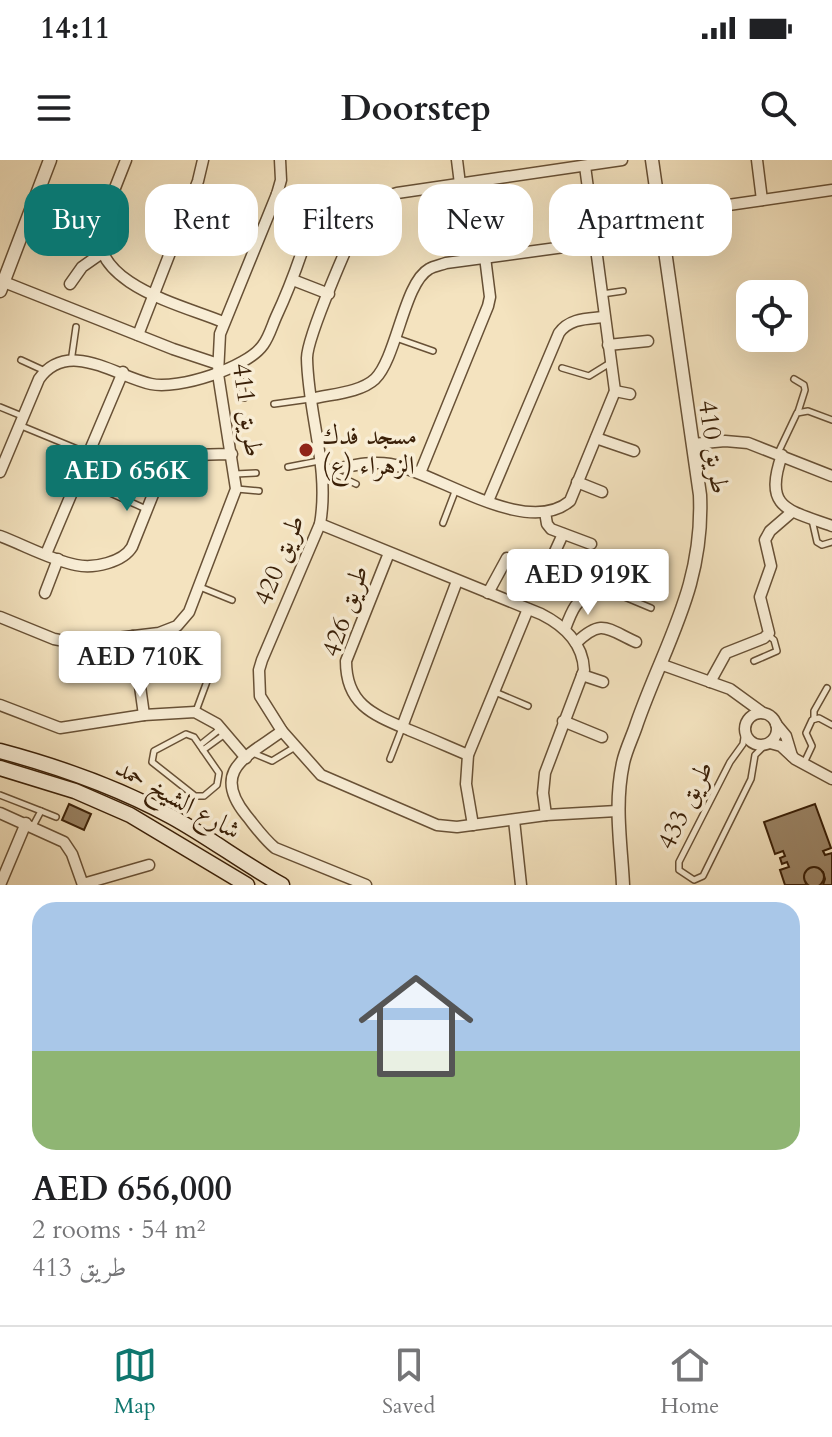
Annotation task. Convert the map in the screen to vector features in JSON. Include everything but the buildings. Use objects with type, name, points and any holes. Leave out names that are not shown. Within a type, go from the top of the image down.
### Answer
[{"type":"main road","name":"شارع الشيخ حمد","points":[[0,751],[60,768],[137,798],[175,818],[282,885]]},
{"type":"main road","name":"شارع الشيخ حمد","points":[[0,768],[53,783],[106,804],[160,832],[247,885]]},
{"type":"street","points":[[50,160],[2,286],[138,335],[218,369]]},
{"type":"street","points":[[116,184],[126,160]]},
{"type":"street","points":[[138,335],[198,181],[203,160]]},
{"type":"street","name":"طريق 411","points":[[280,160],[280,184]]},
{"type":"street","points":[[457,160],[460,184]]},
{"type":"street","name":"طريق 420","points":[[460,184],[622,160]]},
{"type":"street","name":"طريق 410","points":[[652,160],[655,184]]},
{"type":"street","points":[[757,160],[762,200]]},
{"type":"street","points":[[585,166],[587,184]]},
{"type":"street","name":"طريق 420","points":[[418,190],[378,199],[363,213],[308,348],[311,399],[324,467],[325,492],[320,524],[259,670],[260,696],[295,747],[329,780],[437,825],[473,825],[546,815],[617,811]]},
{"type":"street","points":[[732,204],[832,190]]},
{"type":"street","name":"طريق 411","points":[[0,617],[68,642],[159,633],[177,626],[189,612],[236,489],[218,369],[223,322],[274,201]]},
{"type":"street","points":[[311,399],[360,388],[375,379],[416,285],[428,269],[485,257],[549,249]]},
{"type":"street","points":[[70,284],[82,267],[98,256]]},
{"type":"street","points":[[104,256],[124,280],[223,322]]},
{"type":"street","points":[[1,465],[45,371],[71,362],[89,362],[157,385],[237,364],[264,344],[293,280],[300,256]]},
{"type":"street","points":[[324,467],[376,463],[393,465],[521,512],[545,512],[570,501],[615,391],[596,256]]},
{"type":"street","name":"طريق 410","points":[[626,885],[617,811],[623,760],[689,596],[699,548],[700,495],[665,256]]},
{"type":"street","points":[[420,473],[488,306],[490,297],[485,257]]},
{"type":"street","points":[[293,280],[329,294]]},
{"type":"street","points":[[488,501],[559,333],[564,326],[575,321],[604,317]]},
{"type":"street","points":[[608,345],[648,341]]},
{"type":"street","points":[[46,554],[123,372]]},
{"type":"street","points":[[615,391],[630,394]]},
{"type":"street","points":[[596,438],[634,451]]},
{"type":"street","points":[[693,444],[741,442],[780,454],[832,476]]},
{"type":"street","points":[[0,536],[84,566],[118,560],[128,555],[132,547],[164,467],[187,456],[232,454]]},
{"type":"street","points":[[780,454],[774,485],[779,501],[792,512],[832,526]]},
{"type":"street","points":[[577,482],[602,492]]},
{"type":"street","points":[[545,512],[549,527],[591,544]]},
{"type":"street","points":[[710,682],[726,653],[768,635],[770,627],[760,597],[771,566],[765,540],[767,533],[792,512]]},
{"type":"street","points":[[320,524],[553,620],[576,643],[584,663],[582,675],[545,773],[543,793],[546,815]]},
{"type":"street","points":[[488,593],[507,558],[547,569],[563,534]]},
{"type":"street","name":"طريق 426","points":[[389,553],[350,646],[346,674],[352,691],[371,713],[468,755]]},
{"type":"street","points":[[45,593],[58,559]]},
{"type":"street","points":[[402,727],[457,581]]},
{"type":"street","points":[[565,629],[579,599],[596,590]]},
{"type":"street","points":[[473,825],[466,784],[468,755],[528,609]]},
{"type":"street","points":[[576,643],[597,627],[636,642]]},
{"type":"street","points":[[133,636],[144,715]]},
{"type":"street","points":[[660,664],[734,691],[770,716],[786,736],[793,757]]},
{"type":"street","points":[[582,675],[603,682]]},
{"type":"street","points":[[746,701],[749,719],[745,731],[750,741],[781,746],[803,764],[832,779]]},
{"type":"street","points":[[0,705],[60,728],[144,715],[195,712],[211,719],[249,755]]},
{"type":"street","points":[[749,719],[763,713]]},
{"type":"street","points":[[563,721],[602,737]]},
{"type":"street","points":[[768,744],[777,732],[776,724]]},
{"type":"street","points":[[282,731],[234,769],[230,789],[239,806],[266,841],[284,853],[366,885]]},
{"type":"street","points":[[0,813],[56,837],[67,846],[83,885],[149,865]]},
{"type":"street","points":[[514,820],[521,885]]},
{"type":"street","points":[[0,885],[29,825]]},
{"type":"lane","points":[[601,295],[623,291]]},
{"type":"lane","points":[[71,362],[76,327]]},
{"type":"lane","points":[[395,337],[433,351]]},
{"type":"lane","points":[[21,360],[45,371]]},
{"type":"lane","points":[[562,368],[589,376],[611,363]]},
{"type":"lane","points":[[237,364],[244,398]]},
{"type":"lane","points":[[780,454],[805,388],[794,379]]},
{"type":"lane","points":[[274,404],[311,399]]},
{"type":"lane","points":[[0,407],[89,454]]},
{"type":"lane","points":[[797,413],[808,411],[832,420]]},
{"type":"lane","points":[[288,467],[324,467],[356,484]]},
{"type":"lane","points":[[235,474],[256,473]]},
{"type":"lane","points":[[78,479],[147,509]]},
{"type":"lane","points":[[443,523],[456,488]]},
{"type":"lane","points":[[236,489],[259,491]]},
{"type":"lane","points":[[811,519],[817,542],[822,545],[832,542]]},
{"type":"lane","points":[[200,587],[232,600]]},
{"type":"lane","points":[[596,590],[608,590],[651,608]]},
{"type":"lane","points":[[754,661],[777,651],[774,640],[768,635]]},
{"type":"lane","points":[[195,712],[216,657]]},
{"type":"lane","points":[[803,764],[812,746],[806,731],[827,688]]},
{"type":"lane","points":[[494,692],[528,706]]},
{"type":"lane","points":[[814,719],[832,725]]},
{"type":"lane","points":[[390,759],[402,727]]},
{"type":"lane","points":[[202,748],[223,731]]},
{"type":"lane","name":"طريق 433","points":[[745,731],[743,744],[730,762],[679,862],[679,870],[683,874],[694,880],[703,876],[751,779],[755,755],[768,744]]},
{"type":"lane","points":[[183,734],[192,735],[202,748],[220,777],[217,785],[204,796],[195,796],[152,762],[154,751],[183,734]]},
{"type":"lane","points":[[249,755],[272,761],[295,747]]},
{"type":"lane","points":[[0,795],[56,817]]},
{"type":"lane","points":[[29,825],[41,811]]},
{"type":"place","name":"مسجد فدك الزهراء (ع)","points":[[306,450]]}]
